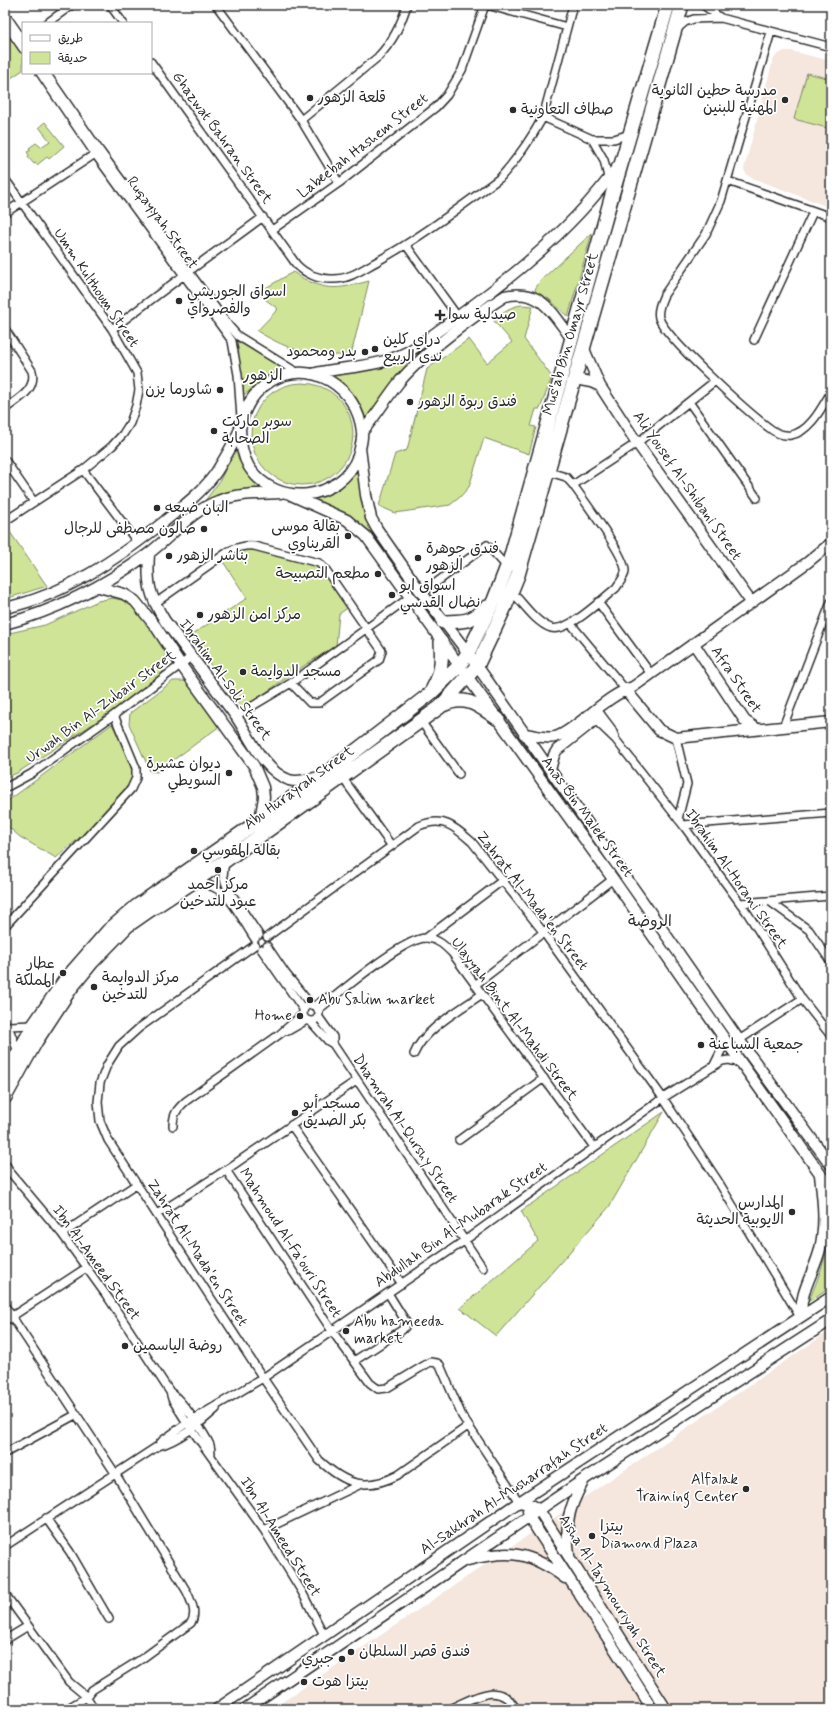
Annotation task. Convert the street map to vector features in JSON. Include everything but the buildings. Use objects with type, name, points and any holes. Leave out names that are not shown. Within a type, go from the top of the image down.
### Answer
[{"type":"highway","name":"Mus'ab Bin Omayr Street","points":[[468,653],[494,600],[507,567],[612,195],[668,5]]},
{"type":"highway","name":"Mus'ab Bin Omayr Street","points":[[477,666],[512,592],[549,472],[624,203],[682,5]]},
{"type":"highway","points":[[443,622],[466,622],[475,618],[494,600]]},
{"type":"highway","points":[[431,693],[439,678],[441,642]]},
{"type":"highway","name":"Abu Hurayrah Street","points":[[6,1073],[34,1025],[66,979],[108,931],[137,906],[323,776],[431,693],[459,666],[468,653]]},
{"type":"highway","name":"Abu Hurayrah Street","points":[[5,1098],[52,1016],[70,989],[92,962],[127,926],[195,882],[440,707],[477,666]]},
{"type":"highway","points":[[440,707],[452,701],[460,700],[478,706],[498,719]]},
{"type":"main road","name":"Mus'ab Bin Omayr Street","points":[[312,374],[329,370],[373,365],[389,361],[416,347],[490,292],[558,236],[609,179],[624,157]]},
{"type":"main road","points":[[362,432],[373,420],[400,381],[414,366],[441,343],[505,296],[518,294],[530,296],[542,301],[572,339]]},
{"type":"main road","name":"Ali Yousef Al-Shibani Street","points":[[584,349],[600,386],[637,442],[751,602]]},
{"type":"main road","points":[[5,608],[28,603],[86,577],[138,542],[192,499],[203,488],[223,462],[241,424],[246,409],[253,397],[262,388],[279,378],[298,373],[312,374],[327,379],[340,388],[351,399],[359,415],[362,432],[360,448],[355,462],[346,475],[335,485],[321,492],[306,495],[287,494],[225,498],[207,506],[149,554],[99,587],[68,602],[31,617],[5,624]]},
{"type":"main road","points":[[575,379],[591,382],[600,386]]},
{"type":"main road","points":[[241,424],[240,441],[244,455],[250,467],[258,478],[270,487],[287,494]]},
{"type":"main road","name":"Anas Bin Malek Street","points":[[360,448],[366,495],[371,518],[377,529],[443,622],[468,653],[739,1040],[827,1156],[831,1165]]},
{"type":"main road","name":"Anas Bin Malek Street","points":[[287,494],[347,520],[366,536],[613,879],[719,1032],[831,1189]]},
{"type":"main road","points":[[550,770],[557,750],[596,715],[808,562],[831,543]]},
{"type":"main road","name":"Ibrahim Al-Soli Street","points":[[149,554],[147,578],[154,604],[191,657],[236,716],[260,754],[281,776],[296,782],[323,776]]},
{"type":"main road","name":"Ibrahim Al-Soli Street","points":[[99,587],[124,594],[134,601],[156,627],[181,665],[254,766],[263,787],[264,797],[260,820]]},
{"type":"main road","name":"Afra Street","points":[[694,644],[745,721],[757,729]]},
{"type":"main road","points":[[629,690],[659,730],[676,738],[831,722]]},
{"type":"main road","points":[[524,734],[555,737],[596,715]]},
{"type":"main road","points":[[801,1317],[803,1296],[816,1264],[823,1229],[824,1211],[820,1174]]},
{"type":"main road","name":"Al-Sakhrah Al-Musharrafah Street","points":[[217,1709],[525,1500],[831,1297]]},
{"type":"main road","name":"Al-Sakhrah Al-Musharrafah Street","points":[[245,1709],[460,1562],[831,1320]]},
{"type":"main road","points":[[569,1556],[567,1535],[568,1514],[572,1502],[584,1480]]},
{"type":"main road","name":"Aisha Al-Taymouriyah Street","points":[[525,1500],[539,1510],[666,1709]]},
{"type":"main road","name":"Aisha Al-Taymouriyah Street","points":[[525,1500],[529,1517],[569,1581],[613,1645],[652,1709]]},
{"type":"main road","points":[[460,1562],[499,1553],[512,1553],[538,1562],[569,1581]]},
{"type":"street","points":[[48,22],[72,5]]},
{"type":"street","points":[[110,5],[122,22]]},
{"type":"street","points":[[216,5],[300,120],[339,183]]},
{"type":"street","points":[[300,120],[378,57],[388,47],[397,31],[407,5]]},
{"type":"street","points":[[486,5],[567,27]]},
{"type":"street","name":"Labeebah Hashem Street","points":[[272,230],[339,183],[426,116],[447,95],[462,70],[486,5]]},
{"type":"street","name":"Ghazwat Bahran Street","points":[[152,63],[301,269],[310,274],[328,279],[342,278],[351,276],[406,245],[500,178],[524,148],[543,117],[573,5]]},
{"type":"street","points":[[703,5],[721,18]]},
{"type":"street","points":[[5,14],[22,43]]},
{"type":"street","points":[[675,31],[685,22],[694,18],[721,18],[831,47]]},
{"type":"street","points":[[5,24],[22,43]]},
{"type":"street","points":[[771,32],[721,202],[706,234],[664,295],[659,312],[662,323],[669,332],[715,381],[769,428],[779,434],[790,435],[798,433],[806,428],[815,418],[831,392]]},
{"type":"street","name":"Ruqayyah Street","points":[[41,74],[95,154],[186,274],[229,326],[238,336],[298,373]]},
{"type":"street","name":"Ruqayyah Street","points":[[47,74],[232,341],[238,375],[241,424]]},
{"type":"street","points":[[543,117],[592,139],[614,139],[630,134]]},
{"type":"street","points":[[592,139],[604,160],[612,195]]},
{"type":"street","points":[[5,213],[95,154]]},
{"type":"street","name":"Umm Kulthoum Street","points":[[5,179],[112,329],[137,373],[139,390],[136,406],[130,423],[123,434],[112,446],[83,470],[5,521]]},
{"type":"street","points":[[728,181],[831,218]]},
{"type":"street","points":[[754,340],[813,212]]},
{"type":"street","points":[[112,329],[263,217]]},
{"type":"street","points":[[406,245],[458,316]]},
{"type":"street","points":[[5,329],[32,371],[34,377],[27,393],[5,409]]},
{"type":"street","points":[[573,485],[637,442],[715,381]]},
{"type":"street","points":[[690,402],[757,498]]},
{"type":"street","points":[[5,460],[34,502]]},
{"type":"street","points":[[83,470],[138,542]]},
{"type":"street","points":[[512,592],[544,624],[552,628],[560,628],[571,624],[616,588],[625,572],[624,563],[573,485],[566,477],[549,472]]},
{"type":"street","points":[[154,604],[229,550],[246,545],[319,563],[326,570],[367,627],[382,651],[379,660],[319,703],[310,703],[291,683]]},
{"type":"street","points":[[422,593],[487,545],[507,567]]},
{"type":"street","points":[[236,716],[291,683],[410,597]]},
{"type":"street","points":[[598,602],[651,674]]},
{"type":"street","points":[[783,727],[831,602]]},
{"type":"street","points":[[571,624],[629,690]]},
{"type":"street","name":"Urwah Bin Al-Zubair Street","points":[[5,788],[31,774],[114,715],[191,657]]},
{"type":"street","points":[[5,926],[131,789],[136,778],[136,768],[114,715]]},
{"type":"street","name":"Ibrahim Al-Horani Street","points":[[596,715],[680,822],[740,903],[802,999],[831,1036]]},
{"type":"street","points":[[420,720],[459,774]]},
{"type":"street","points":[[676,738],[686,784],[680,822],[831,813]]},
{"type":"street","points":[[342,777],[391,845]]},
{"type":"street","name":"Zahrat Al-Mada'en Street","points":[[267,937],[419,826],[427,822],[444,822],[461,832],[472,842],[544,933],[663,1098],[718,1181],[801,1317]]},
{"type":"street","points":[[225,860],[224,876],[227,887],[256,939]]},
{"type":"street","points":[[475,985],[613,879]]},
{"type":"street","points":[[306,1016],[305,1007],[315,1009],[398,949],[409,943],[426,938],[503,880]]},
{"type":"street","points":[[195,882],[214,887],[223,894],[256,939],[264,947],[269,943],[267,937],[256,939]]},
{"type":"street","points":[[740,903],[831,896]]},
{"type":"street","points":[[769,901],[809,930],[831,962]]},
{"type":"street","name":"Ulayyah Bint Al-Mahdi Street","points":[[426,938],[435,940],[445,945],[594,1147]]},
{"type":"street","name":"Zahrat Al-Mada'en Street","points":[[256,939],[139,1028],[119,1046],[107,1065],[100,1083],[98,1102],[100,1121],[108,1140],[263,1378],[319,1460],[340,1477],[360,1484],[375,1484],[398,1475],[468,1426]]},
{"type":"street","name":"Dhamrah Al-Qurshy Street","points":[[264,947],[315,1009],[333,1037],[333,1044]]},
{"type":"street","name":"Dhamrah Al-Qurshy Street","points":[[264,947],[306,1016],[328,1041],[333,1044],[356,1081],[483,1268]]},
{"type":"street","points":[[414,1054],[428,1033],[482,994]]},
{"type":"street","points":[[739,1040],[802,999]]},
{"type":"street","points":[[306,1016],[316,1019],[315,1009]]},
{"type":"street","points":[[172,1126],[173,1117],[177,1108],[306,1016]]},
{"type":"street","points":[[18,1052],[6,1025],[34,1025]]},
{"type":"street","points":[[714,1065],[721,1051],[719,1032]]},
{"type":"street","name":"Abdullah Bin Al-Mubarak Street","points":[[5,1546],[158,1446],[163,1440],[216,1410],[221,1404],[263,1378],[402,1284],[663,1098],[714,1065],[729,1060],[742,1064]]},
{"type":"street","points":[[459,1140],[544,1078]]},
{"type":"street","points":[[157,1214],[226,1170],[356,1081]]},
{"type":"street","points":[[292,1125],[402,1284]]},
{"type":"street","name":"Ibn Al-Ameed Street","points":[[5,1163],[8,1170],[62,1234],[170,1392],[176,1396],[192,1424],[210,1446],[211,1454],[264,1530],[302,1592],[324,1635]]},
{"type":"street","name":"Mahmoud Al-Fa'ouri Street","points":[[226,1170],[332,1331]]},
{"type":"street","points":[[62,1234],[137,1184]]},
{"type":"street","points":[[5,1321],[86,1268]]},
{"type":"street","points":[[354,1361],[405,1327],[406,1322],[388,1293]]},
{"type":"street","points":[[5,1306],[115,1474],[187,1592],[192,1603],[194,1618],[191,1623],[143,1658],[92,1690],[87,1697],[66,1709]]},
{"type":"street","points":[[332,1331],[374,1387],[382,1389],[387,1388],[430,1362],[437,1362],[440,1365],[457,1406],[468,1426],[525,1500]]},
{"type":"street","points":[[5,1453],[77,1414]]},
{"type":"street","points":[[264,1530],[294,1517],[360,1484]]},
{"type":"street","points":[[46,1518],[70,1552],[109,1619]]},
{"type":"street","points":[[5,1594],[69,1682],[87,1697],[94,1709]]},
{"type":"street","points":[[5,1640],[28,1626]]},
{"type":"street","points":[[449,1709],[490,1692],[507,1697],[516,1709]]},
{"type":"shaded area","points":[[784,51],[791,51],[831,61],[831,208],[750,177],[746,174],[744,169],[773,60],[777,55]]},
{"type":"shaded area","points":[[831,1330],[831,1709],[272,1709]]},
{"type":"green space","points":[[5,28],[22,52],[22,71],[5,82]]},
{"type":"green space","points":[[807,73],[831,79],[831,129],[794,119]]},
{"type":"green space","points":[[45,122],[64,146],[49,159],[47,157],[37,165],[36,163],[34,164],[28,157],[29,155],[27,152],[31,150],[29,148],[36,143],[41,147],[50,141],[39,127]]},
{"type":"green space","points":[[592,233],[568,317],[549,299],[536,292],[535,289],[541,280]]},
{"type":"green space","points":[[293,272],[313,283],[330,287],[347,286],[369,281],[351,355],[324,355],[302,351],[281,344],[257,331],[278,309],[257,293]]},
{"type":"green space","points":[[522,305],[533,306],[524,339],[552,377],[540,409],[536,409],[531,426],[536,427],[529,454],[484,438],[469,487],[450,505],[395,513],[379,506],[395,454],[407,450],[427,369],[469,339],[487,363],[512,342],[494,321],[506,310]]},
{"type":"green space","points":[[237,341],[286,370],[270,376],[242,396]]},
{"type":"green space","points":[[421,352],[400,376],[367,422],[357,399],[353,394],[327,376],[390,367]]},
{"type":"green space","points":[[302,383],[321,387],[338,398],[349,415],[353,434],[349,453],[338,470],[321,481],[302,485],[283,481],[266,470],[255,453],[251,434],[255,415],[266,398],[283,387]]},
{"type":"green space","points":[[237,446],[268,490],[217,496],[204,502],[219,482]]},
{"type":"green space","points":[[359,463],[367,513],[378,539],[348,515],[312,499],[335,491],[345,483]]},
{"type":"green space","points":[[10,532],[47,586],[5,599],[5,534]]},
{"type":"green space","points":[[254,543],[322,568],[349,607],[339,614],[336,646],[311,661],[242,709],[190,636],[247,598],[220,557]]},
{"type":"green space","points":[[112,598],[127,601],[143,618],[164,648],[167,660],[162,674],[108,714],[17,773],[5,778],[5,634],[45,625],[98,601]]},
{"type":"green space","points":[[173,681],[184,681],[191,686],[220,726],[157,772],[150,771],[129,724],[130,713]]},
{"type":"green space","points":[[112,724],[128,756],[132,775],[122,794],[100,819],[56,858],[20,837],[5,824],[5,803]]},
{"type":"green space","points":[[664,1112],[609,1207],[496,1336],[460,1308],[538,1241],[521,1211]]},
{"type":"green space","points":[[831,1229],[831,1286],[808,1302],[822,1266]]},
{"type":"place","name":"قلعة الزهور","points":[[310,98]]},
{"type":"place","name":"مدرسة حطين الثانوية المهنية للبنين","points":[[785,100]]},
{"type":"place","name":"صطاف التعاونية","points":[[513,110]]},
{"type":"place","name":"اسواق الجوريشي والقصرواي","points":[[179,301]]},
{"type":"place","name":"صيدلية سوا","points":[[440,315]]},
{"type":"place","name":"دراي كلين ندى الربيع","points":[[375,349]]},
{"type":"place","name":"بدر ومحمود","points":[[365,352]]},
{"type":"place","name":"شاورما يزن","points":[[220,390]]},
{"type":"place","name":"فندق ربوة الزهور","points":[[410,402]]},
{"type":"place","name":"سوبر ماركت الصحابة","points":[[214,431]]},
{"type":"place","name":"البان ضبعه","points":[[157,508]]},
{"type":"place","name":"صالون مصطفى للرجال","points":[[204,529]]},
{"type":"place","name":"بقالة موسى القريناوي","points":[[348,536]]},
{"type":"place","name":"بناشر الزهور","points":[[169,556]]},
{"type":"place","name":"فندق جوهرة الزهور","points":[[418,558]]},
{"type":"place","name":"مطعم التصبيحة","points":[[378,574]]},
{"type":"place","name":"اسواق ابو نضال القدسي","points":[[392,595]]},
{"type":"place","name":"مركز امن الزهور","points":[[200,615]]},
{"type":"place","name":"مسجد الدوايمة","points":[[243,672]]},
{"type":"place","name":"ديوان عشيرة السويطي","points":[[229,773]]},
{"type":"place","name":"بقالة المقوسي","points":[[194,851]]},
{"type":"place","name":"مركز احمد عبود للتدخين","points":[[218,870]]},
{"type":"place","name":"عطار المملكة","points":[[63,973]]},
{"type":"place","name":"مركز الدوايمة للتدخين","points":[[94,987]]},
{"type":"place","name":"Abu Salim market","points":[[310,1000]]},
{"type":"place","name":"Home","points":[[300,1016]]},
{"type":"place","name":"جمعية السباعنة","points":[[701,1045]]},
{"type":"place","name":"مسجد أبو بكر الصديق","points":[[295,1113]]},
{"type":"place","name":"المدارس الايوبية الحديثة","points":[[792,1212]]},
{"type":"place","name":"Abu hameeda market","points":[[346,1331]]},
{"type":"place","name":"روضة الياسمين","points":[[125,1346]]},
{"type":"place","name":"Alfalak Training Center","points":[[746,1489]]},
{"type":"place","name":"بيتزا Diamond Plaza","points":[[592,1536]]},
{"type":"place","name":"فندق قصر السلطان","points":[[351,1652]]},
{"type":"place","name":"جبري","points":[[342,1659]]},
{"type":"place","name":"بيتزا هوت","points":[[304,1682]]},
{"type":"district","name":"الزهور","points":[[263,375]]},
{"type":"district","name":"الروضة","points":[[650,921]]}]
